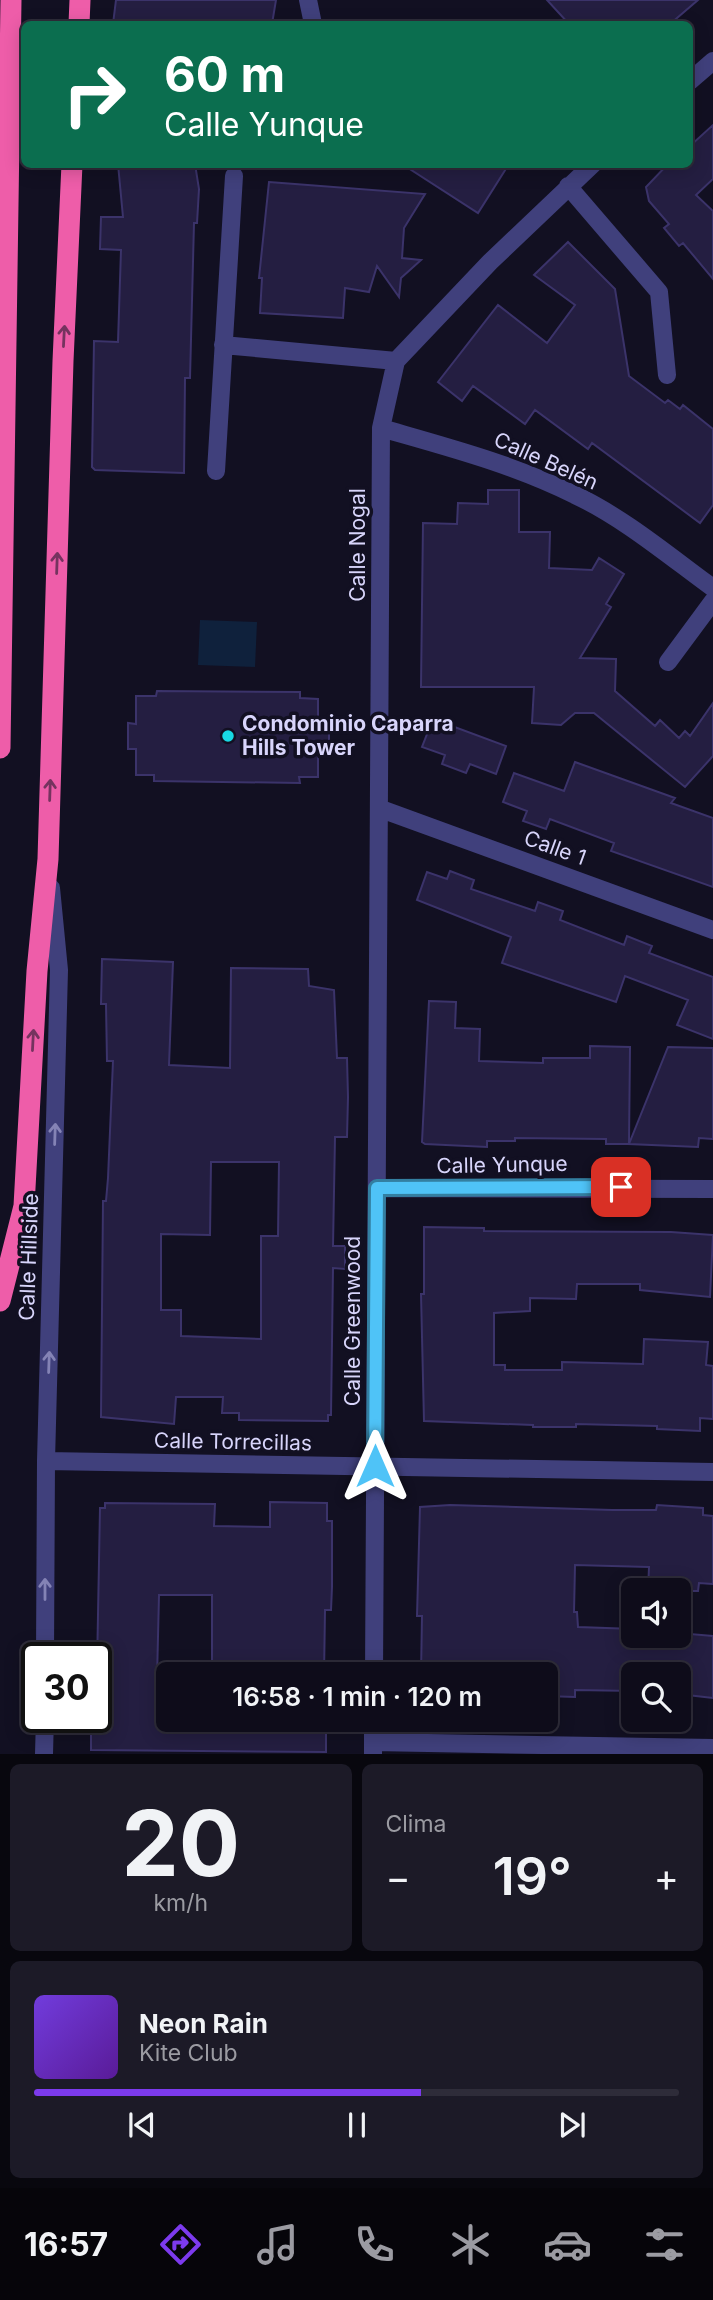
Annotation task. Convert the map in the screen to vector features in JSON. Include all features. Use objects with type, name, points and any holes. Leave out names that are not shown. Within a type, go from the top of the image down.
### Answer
[{"type":"highway","points":[[0,748],[11,0]]},
{"type":"highway","points":[[79,21],[80,0]]},
{"type":"highway","points":[[0,1301],[24,1206],[37,971],[48,859],[62,362],[72,168]]},
{"type":"street","points":[[308,0],[312,21]]},
{"type":"street","points":[[693,78],[713,61]]},
{"type":"street","points":[[223,345],[396,361],[588,168]]},
{"type":"street","points":[[216,471],[234,176]]},
{"type":"street","points":[[568,186],[659,292],[667,375]]},
{"type":"street","name":"Calle Nogal","points":[[379,1009],[381,428],[396,361]]},
{"type":"street","name":"Calle Belén","points":[[381,428],[496,461],[577,495],[658,547],[713,588]]},
{"type":"street","points":[[668,662],[713,601]]},
{"type":"street","name":"Calle 1","points":[[381,809],[713,930]]},
{"type":"street","name":"Calle Hillside","points":[[45,1642],[46,1461],[60,970],[48,859]]},
{"type":"street","name":"Calle Greenwood","points":[[374,1662],[379,1009]]},
{"type":"street","name":"Calle Yunque","points":[[377,1188],[713,1189]]},
{"type":"street","name":"Calle Torrecillas","points":[[46,1461],[713,1472]]},
{"type":"street","points":[[44,1754],[45,1733]]},
{"type":"street","points":[[373,1748],[713,1748]]},
{"type":"water","points":[[200,620],[257,622],[255,667],[198,665]]},
{"type":"building","points":[[116,0],[276,0],[272,21],[113,21]]},
{"type":"building","points":[[547,0],[698,0],[674,21],[566,21]]},
{"type":"building","points":[[713,125],[713,179],[696,195],[713,211],[713,279],[683,243],[679,246],[664,228],[669,224],[649,201],[646,187],[664,168],[693,168],[693,143]]},
{"type":"building","points":[[118,168],[196,168],[199,189],[197,223],[194,223],[190,378],[185,378],[184,473],[95,470],[92,467],[94,341],[118,342],[121,250],[100,249],[101,217],[123,217]]},
{"type":"building","points":[[408,168],[506,168],[478,213]]},
{"type":"building","points":[[269,182],[425,194],[404,228],[402,258],[421,260],[401,278],[399,297],[377,266],[369,292],[345,288],[343,318],[260,313],[262,278],[259,278]]},
{"type":"building","points":[[568,242],[615,289],[629,376],[665,403],[668,400],[680,409],[683,405],[713,429],[713,505],[700,523],[592,443],[588,449],[535,410],[525,424],[473,386],[462,401],[438,382],[498,305],[547,343],[575,305],[534,275]]},
{"type":"building","points":[[488,490],[519,490],[519,532],[550,532],[549,568],[592,570],[599,558],[624,574],[606,604],[611,607],[580,658],[616,659],[615,691],[655,726],[660,720],[679,738],[685,731],[690,736],[713,703],[713,756],[685,787],[594,713],[575,713],[561,725],[532,723],[534,687],[421,687],[423,523],[457,524],[458,503],[488,504]]},
{"type":"building","name":"Condominio Caparra Hills Tower","points":[[157,691],[300,692],[300,698],[318,699],[318,722],[329,722],[329,750],[318,749],[318,777],[299,777],[300,783],[154,781],[154,775],[136,775],[136,749],[128,749],[128,723],[136,724],[136,696],[156,696]]},
{"type":"building","points":[[433,719],[506,746],[496,774],[470,764],[466,773],[442,764],[445,755],[422,747]]},
{"type":"building","points":[[575,762],[675,798],[671,803],[713,818],[713,887],[611,851],[614,843],[550,819],[546,829],[523,821],[527,811],[503,802],[514,773],[564,791]]},
{"type":"building","points":[[450,871],[474,880],[471,889],[535,911],[538,902],[563,911],[560,920],[624,945],[627,936],[652,946],[649,953],[713,977],[713,1039],[677,1025],[688,1000],[625,976],[616,1002],[502,963],[511,937],[417,900],[427,872],[447,879]]},
{"type":"building","points":[[102,959],[173,962],[169,1065],[230,1068],[231,968],[308,969],[309,986],[334,990],[337,1058],[347,1058],[348,1097],[347,1137],[335,1137],[333,1246],[345,1246],[345,1269],[333,1268],[331,1415],[328,1415],[328,1421],[239,1420],[239,1413],[222,1413],[223,1397],[176,1397],[174,1424],[101,1417],[103,1201],[106,1201],[108,1178],[113,1061],[107,1061],[106,1004],[101,1004]],"holes":[[[211,1162],[279,1162],[278,1236],[261,1236],[261,1339],[181,1336],[181,1310],[161,1310],[161,1234],[210,1235]]]},
{"type":"building","points":[[429,1001],[456,1002],[455,1028],[480,1029],[479,1061],[543,1063],[543,1058],[590,1058],[590,1046],[630,1047],[629,1144],[606,1144],[606,1139],[515,1138],[515,1141],[487,1141],[487,1147],[422,1142]]},
{"type":"building","points":[[668,1047],[713,1048],[713,1139],[699,1138],[698,1147],[629,1144]]},
{"type":"building","points":[[424,1227],[484,1228],[484,1231],[671,1232],[713,1235],[710,1297],[640,1290],[640,1284],[577,1284],[576,1299],[530,1298],[530,1311],[494,1313],[494,1365],[505,1365],[505,1370],[562,1370],[562,1362],[643,1364],[644,1339],[708,1342],[706,1365],[713,1366],[713,1419],[700,1418],[700,1431],[657,1429],[657,1426],[576,1424],[576,1427],[533,1427],[424,1421],[421,1294],[424,1294]]},
{"type":"building","points":[[270,1502],[327,1503],[327,1521],[332,1521],[332,1587],[331,1610],[325,1610],[324,1662],[212,1662],[212,1595],[159,1595],[156,1732],[326,1732],[326,1752],[91,1750],[91,1733],[112,1733],[112,1642],[97,1642],[100,1508],[105,1508],[105,1503],[215,1504],[214,1526],[270,1527]]},
{"type":"building","points":[[450,1505],[656,1510],[657,1505],[703,1508],[703,1515],[713,1516],[713,1584],[699,1583],[698,1591],[691,1591],[691,1578],[649,1578],[649,1567],[575,1565],[574,1612],[577,1612],[578,1627],[621,1629],[621,1648],[691,1648],[691,1634],[713,1636],[713,1698],[691,1695],[691,1662],[621,1662],[621,1691],[575,1690],[575,1697],[558,1696],[558,1662],[421,1662],[422,1616],[417,1616],[420,1507]]},
{"type":"place","name":"Condominio Caparra Hills Tower","points":[[228,736]]},
{"type":"route","points":[[375,1466],[377,1188],[621,1187]]}]
